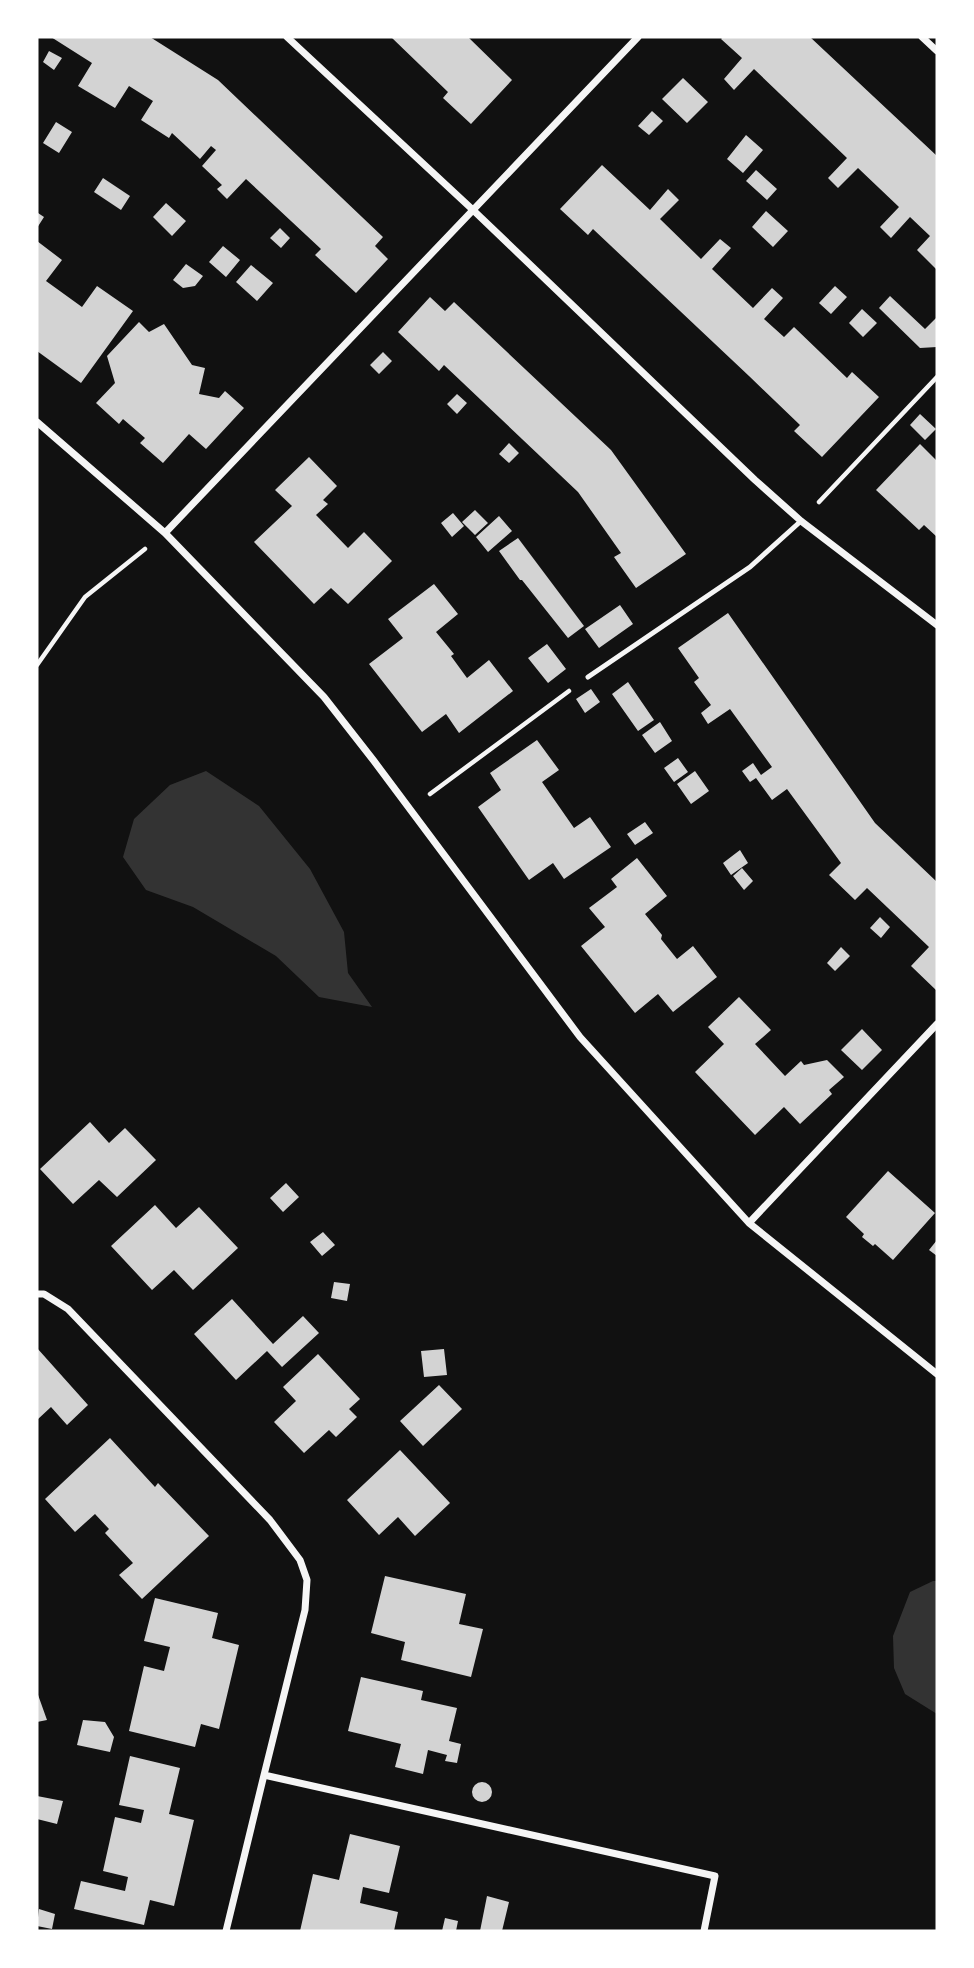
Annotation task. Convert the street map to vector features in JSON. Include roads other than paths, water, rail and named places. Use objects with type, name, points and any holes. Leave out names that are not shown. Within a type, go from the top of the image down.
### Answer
[{"type":"street","points":[[287,37],[473,210],[755,480],[801,521],[937,625]]},
{"type":"street","points":[[165,533],[638,37]]},
{"type":"street","points":[[922,37],[937,51]]},
{"type":"street","points":[[37,422],[165,533],[324,697],[580,1037],[749,1223],[937,1374]]},
{"type":"street","points":[[749,1223],[937,1024]]},
{"type":"street","points":[[37,1294],[44,1294],[68,1309],[270,1520],[300,1560],[307,1580],[304,1610],[226,1931]]},
{"type":"street","points":[[264,1774],[715,1876],[704,1931]]},
{"type":"lane","points":[[588,677],[750,568],[801,521]]}]
